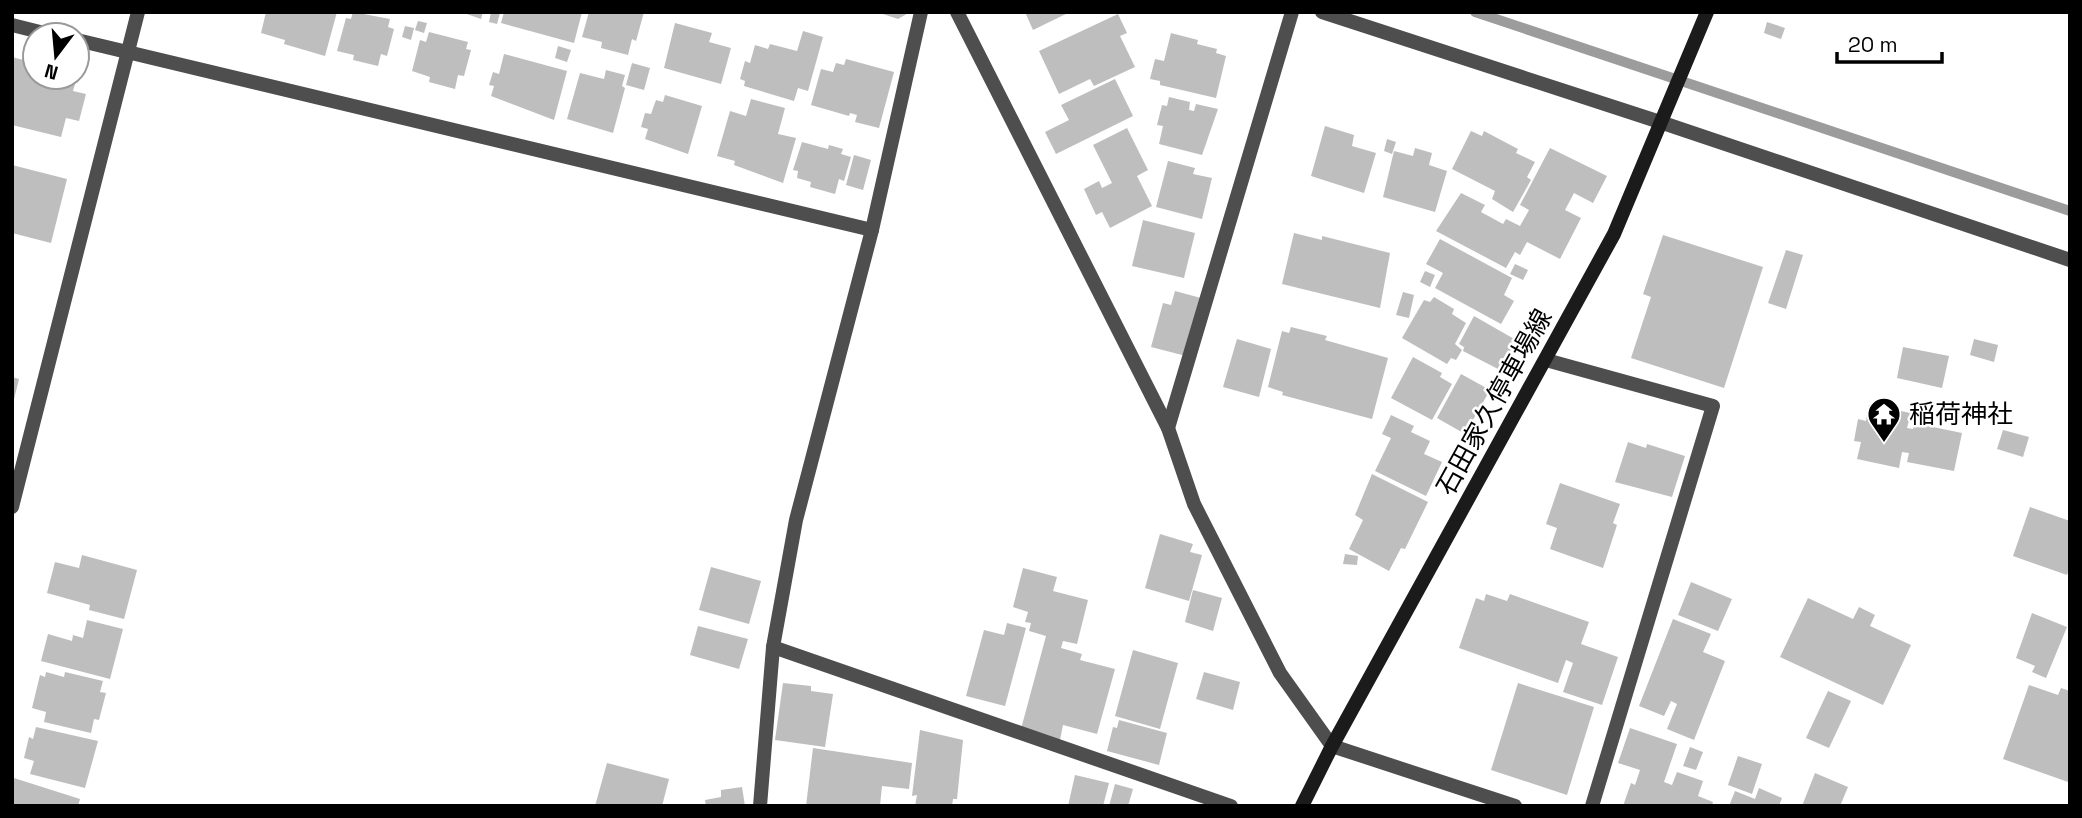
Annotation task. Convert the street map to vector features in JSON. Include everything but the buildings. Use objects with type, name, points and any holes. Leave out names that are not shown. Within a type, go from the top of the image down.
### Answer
[{"type":"main road","name":"石田家久停車場線","points":[[1302,806],[1332,746],[1614,234],[1707,12]]},
{"type":"street","points":[[12,507],[15,482],[138,12]]},
{"type":"street","points":[[760,806],[773,648],[796,520],[872,230],[921,12]]},
{"type":"street","points":[[957,12],[1168,428],[1194,504],[1280,673],[1332,746],[1515,806]]},
{"type":"street","points":[[1168,428],[1292,12]]},
{"type":"street","points":[[1322,12],[1662,116],[2070,260]]},
{"type":"street","points":[[91,43],[872,230]]},
{"type":"street","points":[[1546,360],[1713,406],[1592,806]]},
{"type":"street","points":[[773,648],[1231,806]]},
{"type":"waterway","points":[[1475,12],[2070,211]]},
{"type":"place","name":"稲荷神社","points":[[1884,444]]}]
